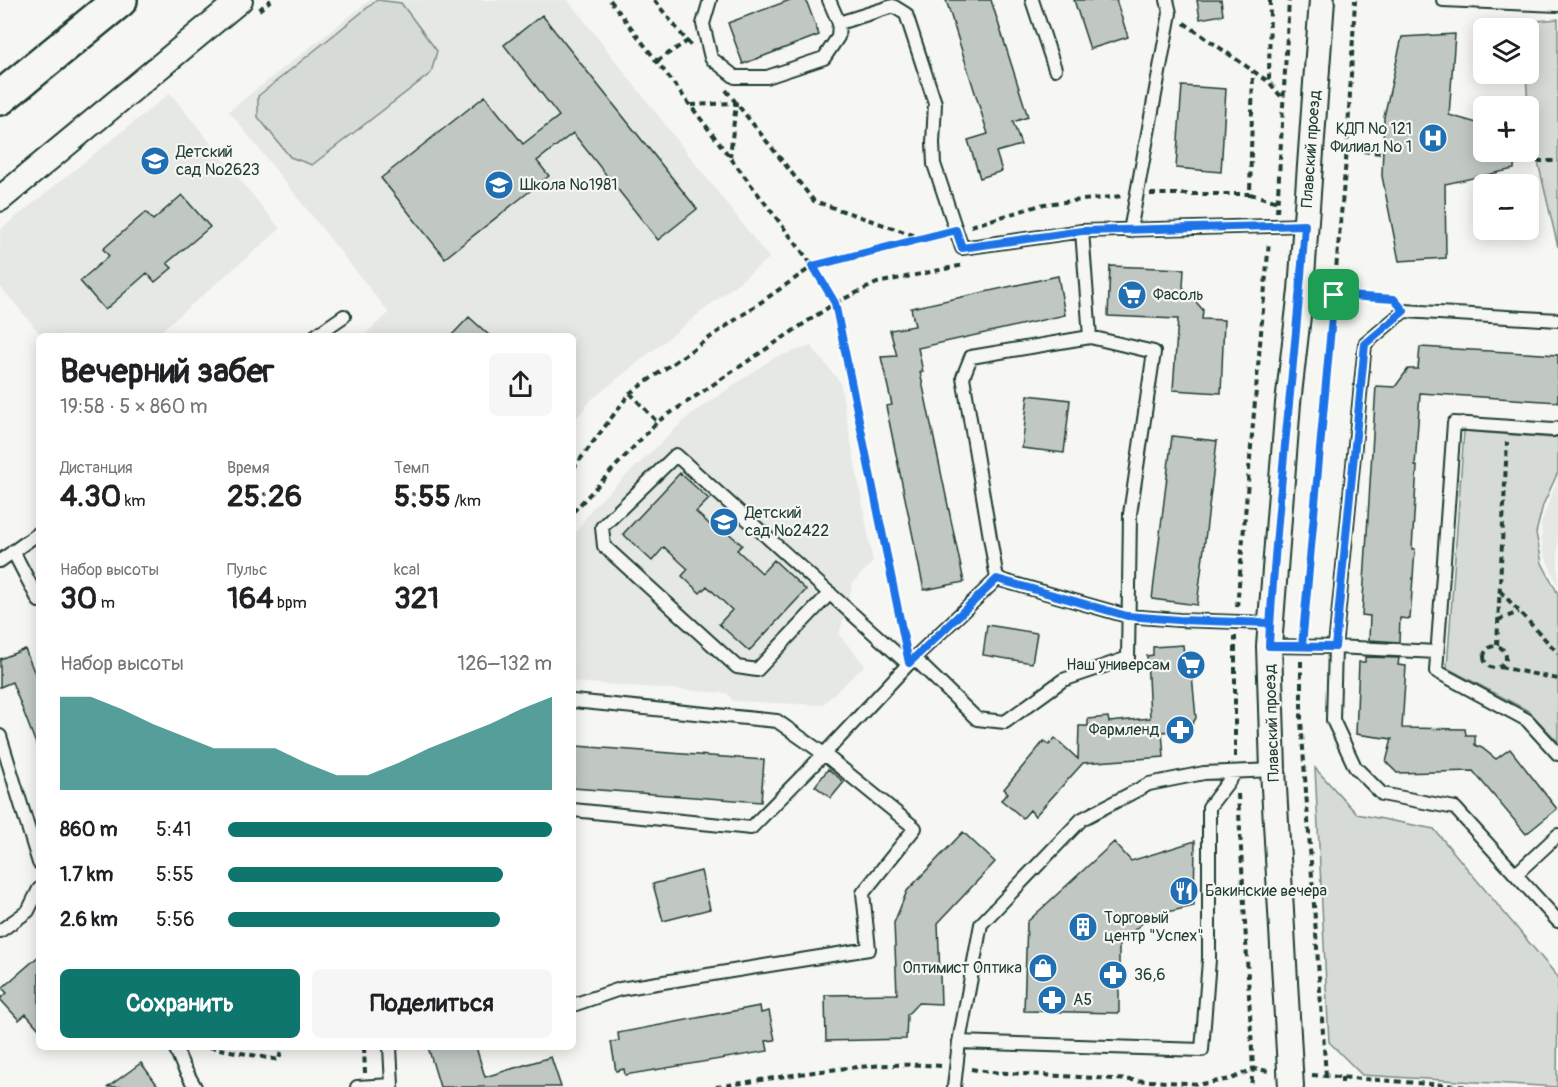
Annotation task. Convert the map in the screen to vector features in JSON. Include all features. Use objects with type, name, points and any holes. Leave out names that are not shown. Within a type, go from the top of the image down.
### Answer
[{"type":"main road","points":[[0,98],[120,0]]},
{"type":"street","points":[[0,199],[240,0]]},
{"type":"street","name":"Плавский проезд","points":[[1291,1080],[1273,770],[1269,635],[1322,0]]},
{"type":"lane","points":[[710,0],[703,24],[711,58],[735,77],[767,77],[824,58],[838,37],[839,23],[830,0]]},
{"type":"lane","points":[[1032,0],[1055,69]]},
{"type":"lane","points":[[1130,231],[1170,13],[1167,0]]},
{"type":"lane","points":[[1443,0],[1558,5]]},
{"type":"lane","points":[[839,23],[892,6],[906,14],[935,103],[934,164],[962,248],[1082,231],[1305,225]]},
{"type":"lane","points":[[1082,231],[1090,337]]},
{"type":"lane","points":[[1558,320],[1404,311],[1365,344],[1335,647],[1333,720],[1355,767],[1382,794],[1455,808],[1558,921]]},
{"type":"lane","points":[[319,333],[344,315]]},
{"type":"lane","points":[[831,593],[757,670],[737,667],[604,546],[602,527],[676,455],[977,719],[1005,722],[1063,680],[1128,658],[1130,514],[1154,352],[1090,337],[971,357],[963,377],[997,579]]},
{"type":"lane","points":[[1558,428],[1553,430],[1454,423],[1436,671],[1527,720],[1558,754]]},
{"type":"lane","points":[[0,561],[36,535]]},
{"type":"lane","points":[[13,551],[36,595]]},
{"type":"lane","points":[[576,810],[751,828],[911,661],[997,579]]},
{"type":"lane","points":[[997,579],[1127,616],[1179,620],[1269,635],[1302,646],[1437,652]]},
{"type":"lane","points":[[576,701],[777,721],[824,754],[915,828],[863,893],[869,949],[620,989],[576,1004]]},
{"type":"lane","points":[[0,736],[36,853]]},
{"type":"lane","points":[[954,1087],[959,1042],[981,924],[1082,819],[1149,784],[1204,773],[1273,770]]},
{"type":"lane","points":[[959,1042],[1202,1050],[1209,960],[1209,807],[1234,773]]},
{"type":"lane","points":[[1515,874],[1558,835]]},
{"type":"lane","points":[[0,931],[28,910],[36,895]]},
{"type":"lane","points":[[176,1050],[195,1087]]},
{"type":"lane","points":[[357,1087],[393,1086],[390,1050]]},
{"type":"path","points":[[610,0],[813,266],[835,303],[911,661]]},
{"type":"path","points":[[654,0],[694,50]]},
{"type":"path","points":[[1269,82],[1270,0]]},
{"type":"path","points":[[1326,1076],[1301,720],[1302,646],[1347,148],[1355,0]]},
{"type":"path","points":[[1170,13],[1269,82],[1283,99]]},
{"type":"path","points":[[657,61],[704,30]]},
{"type":"path","points":[[722,85],[814,201],[923,238]]},
{"type":"path","points":[[690,105],[736,103]]},
{"type":"path","points":[[730,157],[736,103]]},
{"type":"path","points":[[1354,149],[1383,153]]},
{"type":"path","points":[[1539,161],[1558,161]]},
{"type":"path","points":[[1250,194],[1278,202]]},
{"type":"path","points":[[576,465],[630,393],[813,266],[956,230]]},
{"type":"path","points":[[576,509],[657,422],[835,303],[877,283],[967,264],[962,248]]},
{"type":"path","points":[[1334,295],[1394,299],[1404,311]]},
{"type":"path","points":[[630,393],[657,422]]},
{"type":"path","points":[[1497,645],[1508,426]]},
{"type":"path","points":[[1500,591],[1558,653]]},
{"type":"path","points":[[1498,620],[1519,612]]},
{"type":"path","points":[[1497,645],[1504,650],[1506,657],[1504,665],[1499,667],[1497,669],[1489,667],[1484,661],[1484,653],[1489,647],[1497,645]]},
{"type":"path","points":[[1499,667],[1558,680]]},
{"type":"path","points":[[225,1050],[279,1060],[281,1050]]},
{"type":"path","points":[[364,1050],[366,1087]]},
{"type":"path","points":[[716,1087],[831,1070],[923,1064],[990,1072],[1202,1083],[1231,1079],[1254,1069],[1291,1080],[1326,1076],[1470,1087]]},
{"type":"path","points":[[1251,1087],[1254,1069]]},
{"type":"path","points":[[1342,1077],[1342,1087]]},
{"type":"shaded area","name":"Школа №1981","points":[[370,0],[568,0],[769,258],[592,399],[576,418],[576,333],[366,333],[389,313],[229,111]]},
{"type":"shaded area","points":[[377,0],[401,3],[437,51],[431,73],[312,165],[290,157],[258,117],[258,96]]},
{"type":"shaded area","points":[[1558,19],[1558,247],[1538,162],[1539,96],[1527,96],[1527,84],[1539,84],[1539,21]]},
{"type":"shaded area","name":"Детский сад №2623","points":[[170,93],[280,229],[159,333],[39,333],[0,286],[0,230]]},
{"type":"shaded area","name":"Детский сад №2422","points":[[811,346],[840,382],[873,562],[853,582],[839,635],[865,665],[822,705],[733,701],[727,693],[576,682],[576,532],[593,507],[689,416],[773,358]]},
{"type":"shaded area","points":[[1464,431],[1552,438],[1558,436],[1558,472],[1543,505],[1536,533],[1542,563],[1558,594],[1558,742],[1529,711],[1447,668]]},
{"type":"shaded area","points":[[1558,478],[1558,586],[1543,551],[1541,523]]},
{"type":"shaded area","points":[[1315,768],[1357,814],[1434,829],[1558,977],[1557,1087],[1362,1075],[1329,1042]]},
{"type":"building","points":[[790,0],[806,0],[819,35],[743,64],[728,23]]},
{"type":"building","points":[[946,0],[991,0],[1028,117],[1013,122],[1021,145],[996,152],[1002,171],[980,178],[968,140],[988,134]]},
{"type":"building","points":[[1074,0],[1116,0],[1128,37],[1090,49]]},
{"type":"building","points":[[1197,0],[1221,0],[1223,15],[1200,19]]},
{"type":"building","points":[[542,15],[697,209],[658,240],[573,133],[537,161],[549,176],[445,258],[381,178],[485,96],[523,144],[559,116],[504,45]]},
{"type":"building","name":"КДП № 121 Филиал № 1","points":[[1455,34],[1449,115],[1473,122],[1473,162],[1514,162],[1514,169],[1491,174],[1473,174],[1473,178],[1445,184],[1446,258],[1399,261],[1382,176],[1384,117],[1402,37]]},
{"type":"building","points":[[1182,86],[1226,89],[1221,172],[1176,168]]},
{"type":"building","points":[[182,195],[210,227],[167,263],[172,268],[155,282],[147,273],[105,310],[80,281],[109,256],[103,249],[146,212],[153,220]]},
{"type":"building","points":[[1110,266],[1184,269],[1183,287],[1203,310],[1202,319],[1224,320],[1221,393],[1173,390],[1178,319],[1108,316]]},
{"type":"building","points":[[1058,276],[1065,315],[918,348],[923,372],[920,372],[964,582],[924,590],[886,406],[892,405],[881,357],[897,356],[890,330],[915,326],[911,308]]},
{"type":"building","points":[[469,317],[487,333],[454,333]]},
{"type":"building","points":[[1420,347],[1558,355],[1558,402],[1420,393],[1412,549],[1415,549],[1410,619],[1400,618],[1399,642],[1369,640],[1370,616],[1362,615],[1376,386],[1395,387],[1408,369],[1418,369]]},
{"type":"building","points":[[1028,395],[1070,400],[1064,453],[1022,448]]},
{"type":"building","points":[[1172,436],[1217,441],[1197,605],[1152,599]]},
{"type":"building","points":[[680,473],[709,499],[696,512],[721,535],[725,530],[742,545],[737,550],[762,573],[774,560],[806,590],[749,651],[719,624],[732,610],[707,586],[700,593],[682,576],[688,569],[664,547],[652,561],[623,534]]},
{"type":"building","points":[[987,625],[1037,633],[1032,663],[983,655]]},
{"type":"building","points":[[1183,645],[1184,655],[1190,654],[1196,718],[1189,729],[1162,732],[1164,757],[1083,763],[1035,816],[1030,810],[1023,818],[1001,800],[1008,793],[1004,789],[1044,741],[1049,745],[1055,738],[1078,759],[1079,726],[1088,726],[1088,719],[1108,717],[1109,722],[1150,718],[1147,656],[1153,655],[1153,647]]},
{"type":"building","points":[[25,649],[36,676],[36,744],[12,682],[0,687],[0,659]]},
{"type":"building","points":[[1365,657],[1399,658],[1398,665],[1406,666],[1402,728],[1465,729],[1466,735],[1475,735],[1475,745],[1496,759],[1510,749],[1557,809],[1526,834],[1473,771],[1397,773],[1386,762],[1392,739],[1356,734],[1359,662],[1365,662]]},
{"type":"building","points":[[576,746],[764,760],[761,802],[576,788]]},
{"type":"building","points":[[828,769],[844,782],[831,798],[815,786]]},
{"type":"building","points":[[963,832],[995,862],[938,923],[941,1004],[918,1003],[907,1015],[906,1039],[826,1041],[825,995],[897,994],[894,923],[907,891]]},
{"type":"building","name":"Торговый центр \"Успех\"","points":[[1195,841],[1194,906],[1150,916],[1119,944],[1119,1013],[1024,1011],[1027,922],[1114,842],[1131,861]]},
{"type":"building","points":[[701,871],[710,909],[663,921],[653,884]]},
{"type":"building","points":[[36,959],[36,1026],[26,1014],[19,1020],[0,999],[7,993],[2,988]]},
{"type":"building","points":[[760,1006],[761,1013],[769,1011],[775,1040],[766,1041],[768,1051],[625,1075],[624,1069],[616,1071],[611,1042],[619,1041],[618,1033]]},
{"type":"building","points":[[429,1050],[477,1050],[485,1077],[551,1057],[561,1087],[440,1087]]},
{"type":"building","points":[[141,1063],[159,1087],[108,1087]]},
{"type":"place","name":"КДП № 121 Филиал № 1","points":[[1433,138]]},
{"type":"place","name":"Детский сад №2623","points":[[155,161]]},
{"type":"place","name":"Школа №1981","points":[[499,185]]},
{"type":"place","name":"Фасоль","points":[[1132,295]]},
{"type":"place","name":"Детский сад №2422","points":[[724,522]]},
{"type":"place","name":"Наш универсам","points":[[1191,665]]},
{"type":"place","name":"Фармленд","points":[[1180,730]]},
{"type":"place","name":"Бакинские вечера","points":[[1184,891]]},
{"type":"place","name":"Торговый центр \"Успех\"","points":[[1083,927]]},
{"type":"place","name":"Оптимист Оптика","points":[[1043,968]]},
{"type":"place","name":"36,6","points":[[1113,975]]},
{"type":"place","name":"А5","points":[[1052,1000]]},
{"type":"route","points":[[1334,295],[1302,646],[1269,646],[1270,623],[1127,616],[997,579],[909,663],[835,303],[813,266],[956,230],[962,248],[1082,231],[1197,230],[1305,225],[1269,646],[1335,647],[1365,344],[1404,311],[1394,299],[1334,295]]}]
